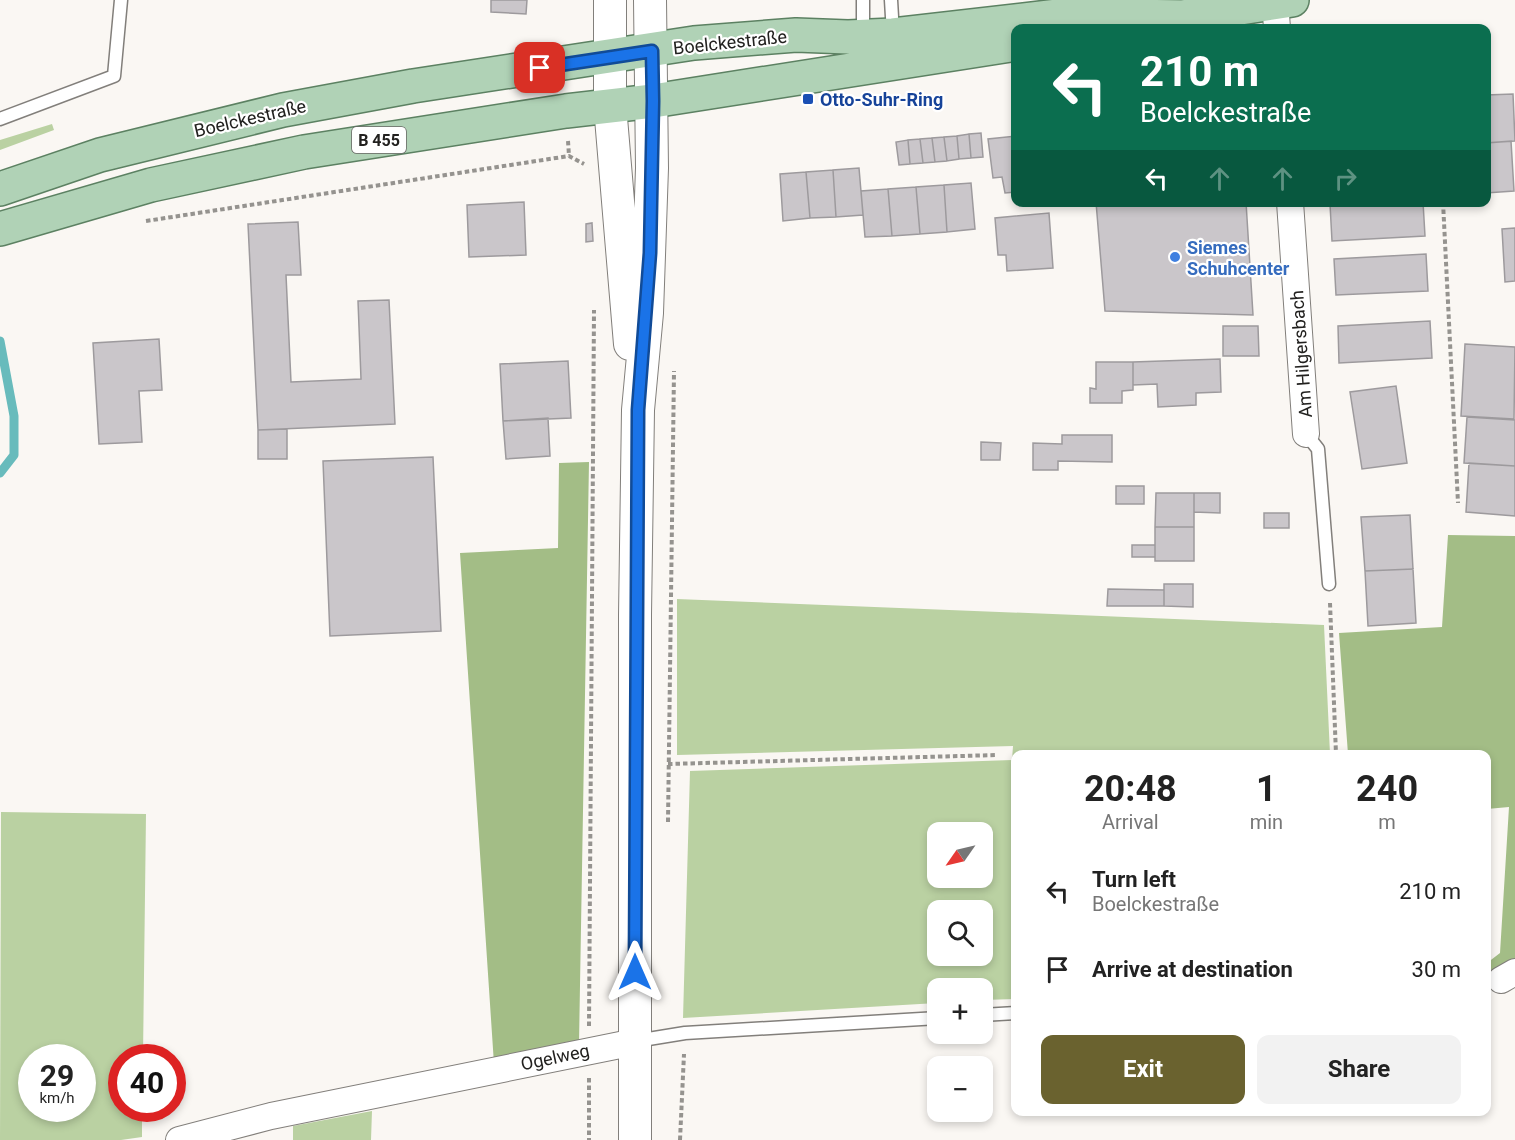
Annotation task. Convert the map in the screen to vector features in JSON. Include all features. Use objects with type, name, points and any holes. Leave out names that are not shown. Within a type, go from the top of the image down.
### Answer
[{"type":"main road","name":"Boelckestraße","points":[[0,189],[100,155],[283,110],[413,86],[609,58],[694,43],[771,36],[878,36],[1023,20],[1104,15],[1186,17],[1281,10]]},
{"type":"main road","name":"Boelckestraße","points":[[0,229],[151,185],[222,168],[304,152],[653,101],[1023,20]]},
{"type":"street","points":[[610,0],[610,106],[622,264],[638,410]]},
{"type":"street","points":[[635,1140],[638,410],[648,301],[653,101],[650,0]]},
{"type":"street","name":"Am Hilgersbach","points":[[1290,207],[1306,434]]},
{"type":"street","name":"Ogelweg","points":[[179,1140],[271,1116],[635,1042]]},
{"type":"lane","points":[[0,118],[114,76],[122,0]]},
{"type":"lane","points":[[862,0],[878,36]]},
{"type":"lane","points":[[878,36],[891,0]]},
{"type":"lane","points":[[1306,434],[1318,449],[1329,584]]},
{"type":"lane","points":[[993,1014],[1011,1013]]},
{"type":"lane","name":"Ogelweg","points":[[635,1042],[685,1033],[927,1019]]},
{"type":"path","points":[[142,222],[224,207],[569,156],[582,161],[586,167]]},
{"type":"path","points":[[1443,207],[1458,503]]},
{"type":"path","points":[[590,1140],[594,308]]},
{"type":"path","points":[[668,823],[675,367]]},
{"type":"path","points":[[1329,584],[1336,750]]},
{"type":"path","points":[[635,765],[997,755]]},
{"type":"path","points":[[680,1140],[685,1033]]},
{"type":"green space","points":[[52,124],[54,130],[0,150],[0,140]]},
{"type":"green space","points":[[589,462],[579,1044],[494,1064],[460,553],[558,548],[559,463]]},
{"type":"green space","points":[[1448,535],[1515,536],[1515,959],[1491,970],[1491,960],[1500,953],[1509,807],[1491,809],[1491,750],[1348,750],[1339,633],[1442,627]]},
{"type":"green space","points":[[677,599],[1324,625],[1330,750],[1013,750],[1013,746],[677,755]]},
{"type":"green space","points":[[1011,760],[1011,999],[993,1000],[993,978],[927,978],[927,1004],[683,1018],[690,771]]},
{"type":"green space","points":[[1,812],[146,814],[143,1044],[108,1044],[108,1122],[142,1122],[142,1137],[121,1140],[0,1140]]},
{"type":"green space","points":[[372,1111],[371,1140],[293,1140],[293,1126]]},
{"type":"building","points":[[491,0],[527,0],[526,14],[491,12]]},
{"type":"building","points":[[1513,94],[1515,141],[1491,143],[1491,95]]},
{"type":"building","points":[[981,133],[983,157],[971,158],[969,134]]},
{"type":"building","points":[[969,134],[971,158],[959,159],[957,136]]},
{"type":"building","points":[[957,136],[959,159],[947,161],[944,137]]},
{"type":"building","points":[[944,137],[947,161],[935,162],[932,138]]},
{"type":"building","points":[[1011,137],[1011,192],[1005,193],[1002,177],[993,178],[988,139]]},
{"type":"building","points":[[932,138],[935,162],[923,163],[920,139]]},
{"type":"building","points":[[920,139],[923,163],[910,164],[908,140]]},
{"type":"building","points":[[908,140],[910,164],[899,165],[896,142]]},
{"type":"building","points":[[1511,141],[1514,191],[1491,193],[1491,143]]},
{"type":"building","points":[[859,168],[863,215],[836,217],[833,170]]},
{"type":"building","points":[[833,170],[836,217],[810,218],[806,172]]},
{"type":"building","points":[[806,172],[810,218],[783,221],[780,174]]},
{"type":"building","points":[[971,183],[975,229],[947,232],[944,185]]},
{"type":"building","points":[[944,185],[947,232],[920,234],[916,187]]},
{"type":"building","points":[[916,187],[920,234],[892,236],[888,189]]},
{"type":"building","points":[[888,189],[892,236],[865,237],[861,191]]},
{"type":"building","points":[[524,202],[526,255],[469,257],[467,205]]},
{"type":"building","name":"Siemes Schuhcenter","points":[[1096,207],[1246,207],[1253,315],[1105,311]]},
{"type":"building","points":[[1330,207],[1423,207],[1425,236],[1332,241]]},
{"type":"building","points":[[1049,213],[1053,268],[1007,271],[1006,255],[998,255],[995,218]]},
{"type":"building","points":[[298,222],[301,275],[286,275],[291,382],[361,379],[358,301],[389,300],[395,424],[258,430],[248,224]]},
{"type":"building","points":[[592,223],[593,241],[586,242],[586,224]]},
{"type":"building","points":[[1515,228],[1515,281],[1505,282],[1502,229]]},
{"type":"building","points":[[1426,254],[1428,291],[1336,295],[1334,259]]},
{"type":"building","points":[[1430,321],[1432,358],[1339,363],[1338,326]]},
{"type":"building","points":[[1223,326],[1258,326],[1259,356],[1223,356]]},
{"type":"building","points":[[159,339],[162,390],[139,391],[142,442],[99,444],[93,343]]},
{"type":"building","points":[[1465,344],[1515,347],[1514,419],[1461,416]]},
{"type":"building","points":[[1220,359],[1221,392],[1196,393],[1196,405],[1158,407],[1157,384],[1133,385],[1133,362]]},
{"type":"building","points":[[568,361],[571,418],[503,421],[500,364]]},
{"type":"building","points":[[1096,362],[1133,362],[1133,390],[1122,391],[1122,403],[1090,403],[1090,388],[1096,389]]},
{"type":"building","points":[[1396,386],[1407,463],[1362,469],[1350,392]]},
{"type":"building","points":[[1467,417],[1515,420],[1515,466],[1464,463]]},
{"type":"building","points":[[548,418],[550,456],[506,459],[503,421]]},
{"type":"building","points":[[287,429],[287,459],[258,459],[258,430]]},
{"type":"building","points":[[1062,435],[1112,435],[1112,462],[1058,461],[1058,470],[1033,470],[1033,443],[1062,444]]},
{"type":"building","points":[[981,442],[1001,443],[1000,460],[981,460]]},
{"type":"building","points":[[433,457],[441,631],[330,636],[323,461]]},
{"type":"building","points":[[1469,463],[1515,466],[1515,516],[1466,512]]},
{"type":"building","points":[[1116,486],[1144,486],[1144,504],[1116,504]]},
{"type":"building","points":[[1156,493],[1194,493],[1194,527],[1155,527]]},
{"type":"building","points":[[1194,493],[1220,493],[1220,513],[1194,512]]},
{"type":"building","points":[[1264,513],[1289,513],[1289,528],[1264,528]]},
{"type":"building","points":[[1410,515],[1413,569],[1365,571],[1361,517]]},
{"type":"building","points":[[1155,527],[1194,527],[1194,561],[1155,561]]},
{"type":"building","points":[[1132,545],[1155,545],[1155,557],[1132,557]]},
{"type":"building","points":[[1413,569],[1416,623],[1368,626],[1365,571]]},
{"type":"building","points":[[1164,584],[1193,584],[1193,607],[1164,606]]},
{"type":"building","points":[[1108,589],[1164,590],[1164,606],[1107,606]]},
{"type":"waterway","points":[[0,341],[14,416],[14,455],[0,473]]},
{"type":"place","name":"Otto-Suhr-Ring","points":[[808,99]]},
{"type":"place","name":"Siemes Schuhcenter","points":[[1175,257]]},
{"type":"route","points":[[540,68],[652,51],[650,253],[638,410],[635,615],[635,972]]}]
